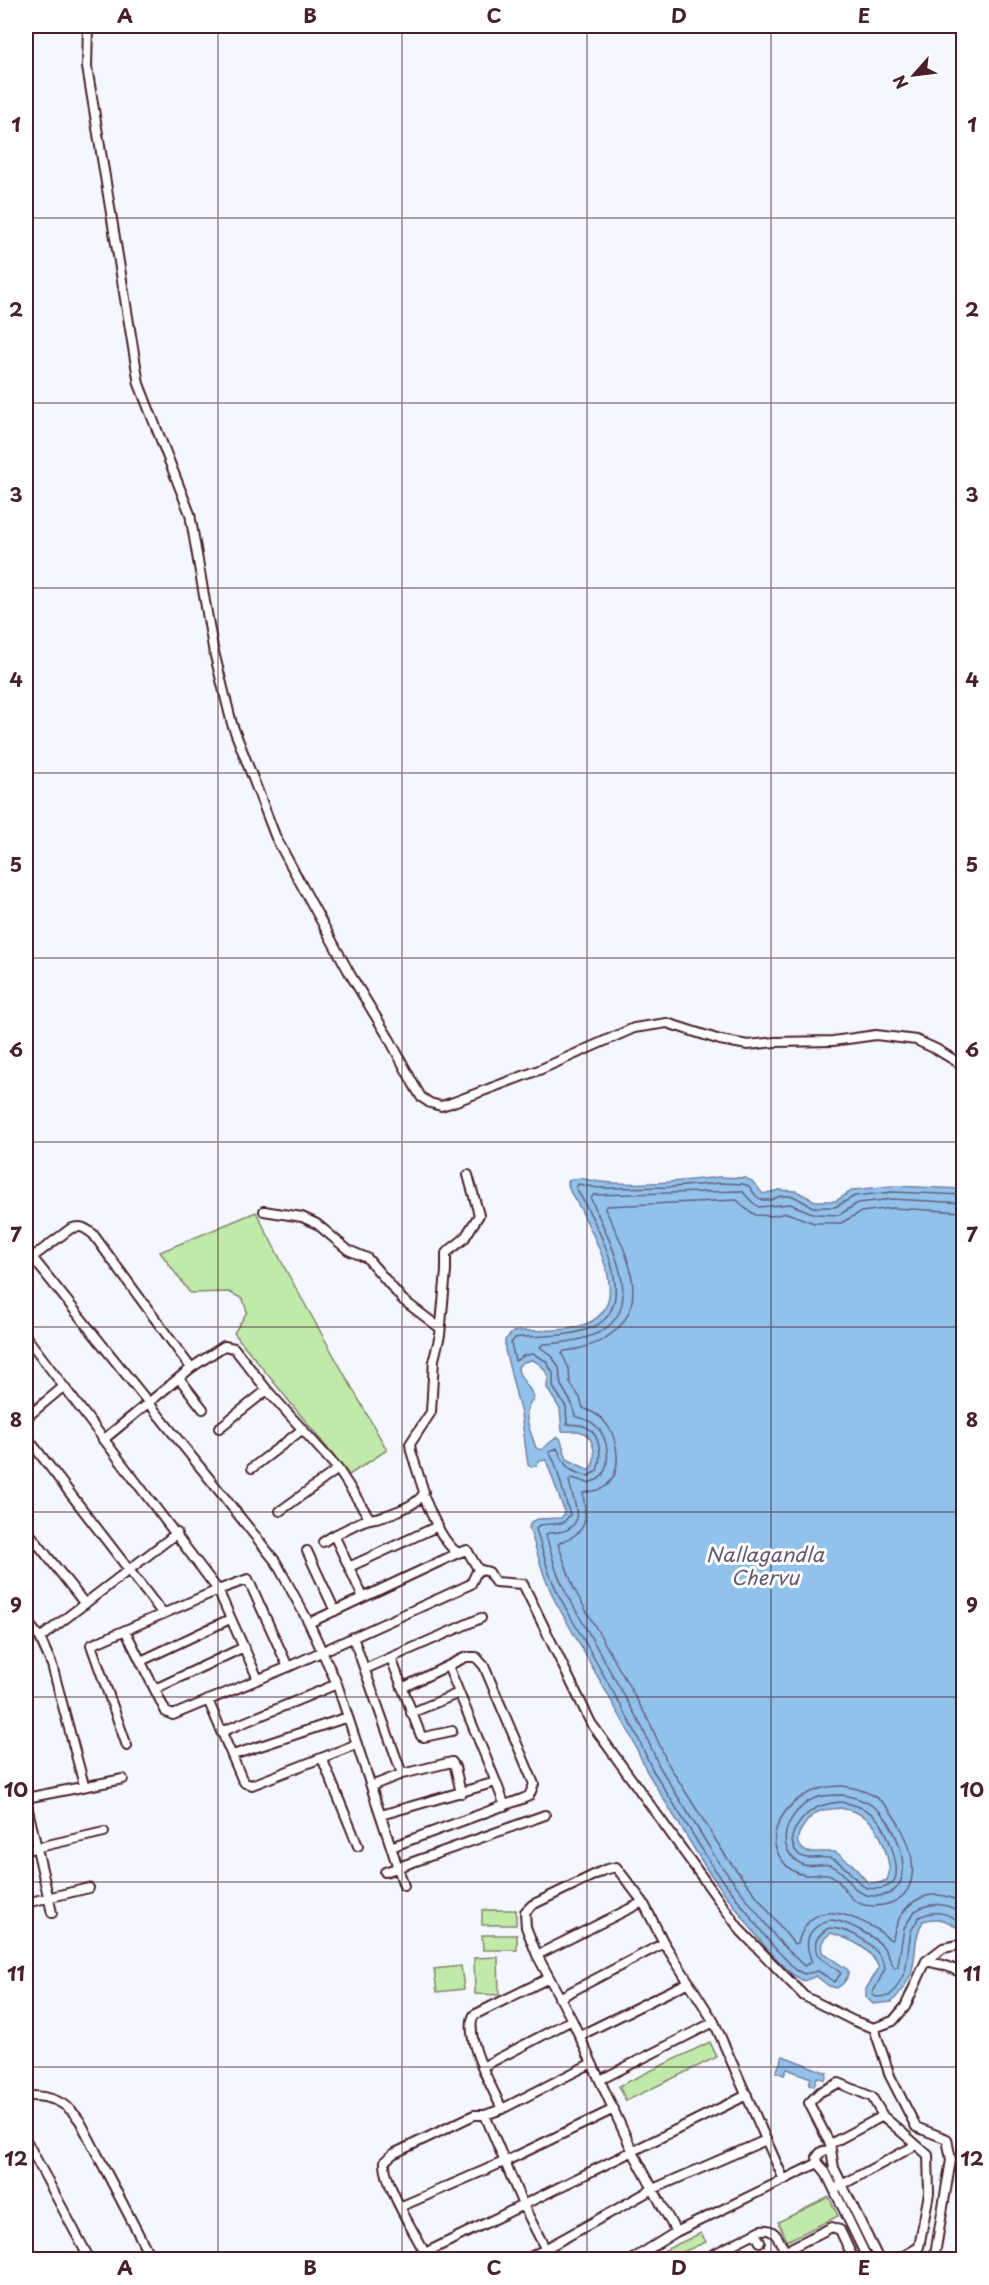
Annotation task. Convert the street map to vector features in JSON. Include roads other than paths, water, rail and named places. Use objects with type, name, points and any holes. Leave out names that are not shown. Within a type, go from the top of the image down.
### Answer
[{"type":"street","points":[[88,26],[87,67],[139,384],[190,514],[213,648],[232,724],[276,838],[350,974],[421,1097],[441,1106],[451,1104],[539,1070],[634,1028],[667,1023],[720,1040],[748,1045],[833,1041],[876,1035],[916,1040],[936,1049],[963,1066]]},
{"type":"street","points":[[458,1553],[438,1526],[423,1495],[410,1444],[431,1412],[434,1359],[440,1328],[446,1253],[464,1239],[478,1215],[468,1175]]},
{"type":"street","points":[[264,1211],[302,1217],[317,1224],[348,1250],[367,1258],[403,1300],[440,1328]]},
{"type":"street","points":[[190,1368],[93,1234],[86,1228],[77,1226],[70,1229],[29,1260],[148,1402],[276,1562],[309,1623],[337,1684],[404,1886]]},
{"type":"street","points":[[26,1338],[177,1533],[218,1590],[242,1648],[258,1679]]},
{"type":"street","points":[[103,1440],[190,1368],[219,1349],[228,1346],[234,1348],[267,1390],[338,1469],[370,1519]]},
{"type":"street","points":[[179,1378],[203,1408]]},
{"type":"street","points":[[26,1418],[63,1387]]},
{"type":"street","points":[[219,1428],[267,1390]]},
{"type":"street","points":[[252,1468],[303,1429]]},
{"type":"street","points":[[26,1436],[163,1614]]},
{"type":"street","points":[[280,1511],[338,1469]]},
{"type":"street","points":[[323,1542],[370,1519],[375,1520],[418,1501],[423,1495]]},
{"type":"street","points":[[349,1567],[438,1526]]},
{"type":"street","points":[[26,1529],[85,1604]]},
{"type":"street","points":[[40,1638],[177,1533]]},
{"type":"street","points":[[334,1535],[363,1597]]},
{"type":"street","points":[[309,1623],[467,1550],[478,1569],[489,1572],[495,1582],[523,1584],[591,1723],[741,1931],[804,1996],[854,2021],[874,2028],[893,2021],[905,2007],[926,1962],[943,1948],[963,1944]]},
{"type":"street","points":[[307,1551],[335,1611]]},
{"type":"street","points":[[125,1630],[166,1712],[173,1715],[288,1667],[471,1584],[478,1569]]},
{"type":"street","points":[[127,1746],[92,1645],[244,1580],[251,1582],[288,1667]]},
{"type":"street","points":[[365,1669],[481,1618]]},
{"type":"street","points":[[141,1661],[230,1619]]},
{"type":"street","points":[[27,1624],[40,1638],[52,1665],[84,1785]]},
{"type":"street","points":[[352,1637],[402,1774]]},
{"type":"street","points":[[155,1689],[242,1648]]},
{"type":"street","points":[[391,1847],[529,1796],[534,1784],[481,1661],[471,1656],[402,1688]]},
{"type":"street","points":[[391,1658],[422,1737],[452,1731]]},
{"type":"street","points":[[448,1666],[505,1806]]},
{"type":"street","points":[[221,1732],[337,1684]]},
{"type":"street","points":[[411,1713],[459,1693]]},
{"type":"street","points":[[208,1700],[245,1783],[252,1785],[357,1744]]},
{"type":"street","points":[[233,1755],[348,1717]]},
{"type":"street","points":[[322,1758],[358,1846]]},
{"type":"street","points":[[371,1786],[402,1774],[452,1762],[461,1793]]},
{"type":"street","points":[[52,1912],[26,1799],[84,1785],[123,1779]]},
{"type":"street","points":[[381,1815],[495,1782]]},
{"type":"street","points":[[385,1872],[545,1815]]},
{"type":"street","points":[[26,1850],[104,1832]]},
{"type":"street","points":[[676,2232],[633,2152],[572,2020],[537,1955],[526,1928],[525,1912],[532,1905],[604,1870],[616,1867],[643,1902],[664,1943],[714,2022],[784,2180]]},
{"type":"street","points":[[26,1903],[89,1888]]},
{"type":"street","points":[[537,1955],[643,1902]]},
{"type":"street","points":[[559,1998],[664,1943]]},
{"type":"street","points":[[926,1962],[958,1971],[963,1976]]},
{"type":"street","points":[[502,2109],[476,2053],[471,2024],[474,2015],[549,1978]]},
{"type":"street","points":[[579,2036],[689,1982]]},
{"type":"street","points":[[484,2066],[572,2020]]},
{"type":"street","points":[[600,2080],[714,2022]]},
{"type":"street","points":[[874,2028],[890,2076],[916,2127],[947,2139],[951,2160],[934,2259]]},
{"type":"street","points":[[592,2063],[502,2109],[485,2115],[474,2115],[393,2154],[385,2161],[384,2172],[426,2256],[747,2095]]},
{"type":"street","points":[[879,2259],[833,2163],[830,2148],[809,2103],[820,2092],[839,2083],[872,2097],[883,2116],[928,2155],[929,2193],[919,2247],[897,2259]]},
{"type":"street","points":[[26,2096],[44,2096],[72,2109],[152,2259]]},
{"type":"street","points":[[402,2206],[506,2162],[614,2109]]},
{"type":"street","points":[[485,2115],[524,2205],[551,2259]]},
{"type":"street","points":[[868,2259],[816,2157],[819,2153],[883,2116]]},
{"type":"street","points":[[26,2140],[90,2259]]},
{"type":"street","points":[[525,2259],[653,2189],[766,2140]]},
{"type":"street","points":[[833,2190],[916,2145]]},
{"type":"street","points":[[631,2259],[676,2232],[818,2163]]},
{"type":"street","points":[[785,2251],[832,2227],[840,2230],[854,2259]]},
{"type":"street","points":[[702,2259],[768,2229],[775,2232],[789,2259]]},
{"type":"street","points":[[755,2233],[760,2242]]},
{"type":"water","name":"Nallagandla Chervu","points":[[720,1177],[745,1178],[752,1181],[763,1194],[779,1190],[796,1191],[815,1201],[836,1201],[853,1190],[892,1186],[963,1189],[963,1932],[944,1920],[923,1921],[918,1934],[911,1974],[892,2002],[873,2004],[866,1997],[866,1989],[879,1968],[871,1955],[860,1945],[846,1938],[831,1933],[824,1939],[821,1946],[822,1952],[848,1970],[845,1981],[837,1988],[829,1986],[816,1976],[804,1981],[793,1975],[766,1948],[708,1871],[647,1772],[630,1734],[554,1599],[529,1527],[531,1522],[538,1519],[561,1518],[564,1510],[546,1460],[539,1461],[536,1466],[528,1465],[521,1414],[505,1350],[505,1340],[513,1332],[547,1331],[584,1325],[603,1311],[609,1298],[606,1268],[568,1181],[580,1178],[600,1182],[645,1183]],"holes":[[[533,1360],[541,1365],[548,1375],[547,1388],[560,1409],[562,1431],[582,1432],[590,1439],[594,1450],[594,1461],[589,1470],[567,1459],[560,1438],[557,1437],[541,1450],[536,1448],[527,1415],[527,1409],[534,1398],[518,1371],[523,1362]],[[840,1808],[866,1818],[877,1830],[888,1862],[887,1880],[868,1883],[852,1864],[835,1852],[807,1852],[799,1846],[800,1831],[812,1817],[820,1811]]]},
{"type":"water","points":[[783,2056],[827,2073],[825,2080],[817,2077],[814,2086],[809,2084],[811,2078],[787,2069],[784,2075],[776,2072]]}]
